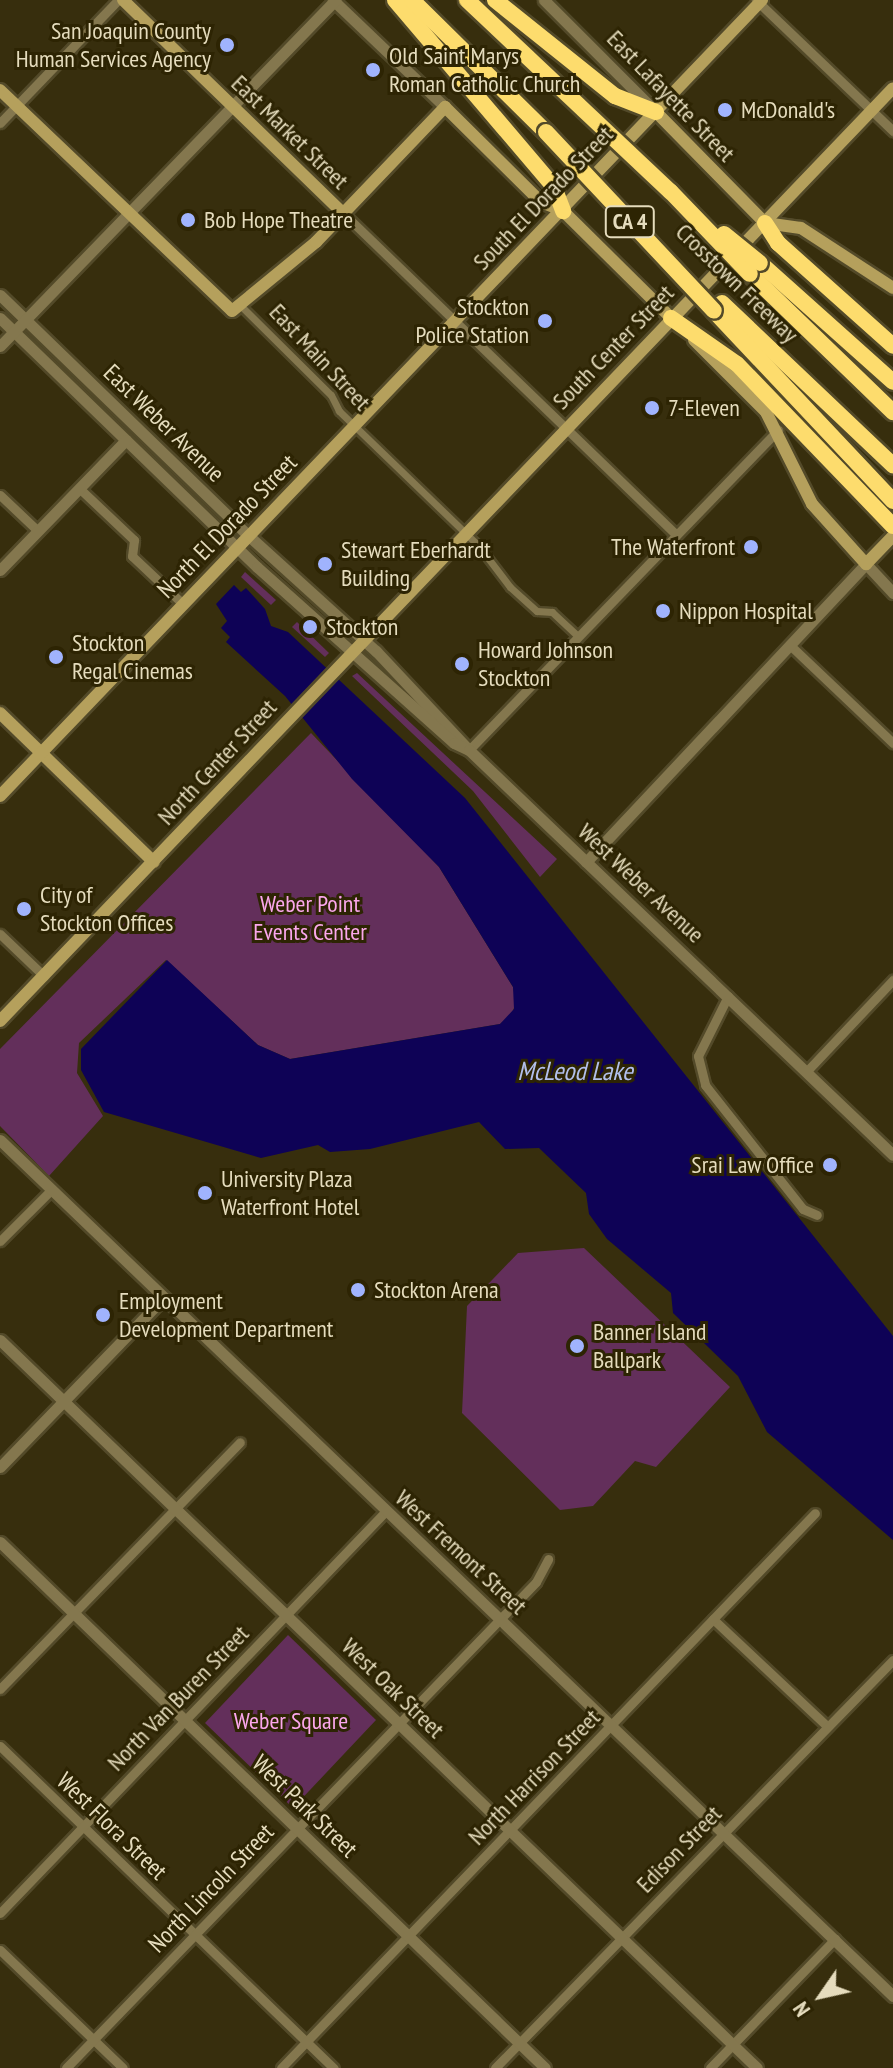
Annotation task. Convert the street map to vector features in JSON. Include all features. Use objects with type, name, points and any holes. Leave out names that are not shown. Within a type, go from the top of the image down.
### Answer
[{"type":"highway","points":[[395,0],[554,187],[563,211]]},
{"type":"highway","name":"CA 4","points":[[412,0],[718,307]]},
{"type":"highway","name":"Crosstown Freeway","points":[[467,0],[755,268],[893,412]]},
{"type":"highway","points":[[495,0],[627,104],[656,112]]},
{"type":"highway","points":[[765,223],[778,243],[893,346]]},
{"type":"highway","name":"CA 4","points":[[755,268],[893,382]]},
{"type":"highway","points":[[718,307],[892,499]]},
{"type":"highway","name":"Crosstown Freeway","points":[[718,307],[893,465]]},
{"type":"highway","points":[[671,318],[743,370],[893,526]]},
{"type":"main road","name":"East Market Street","points":[[120,0],[343,213]]},
{"type":"main road","name":"South El Dorado Street","points":[[354,425],[563,211],[759,1]]},
{"type":"main road","name":"South Center Street","points":[[466,533],[893,88]]},
{"type":"main road","name":"East Main Street","points":[[0,90],[232,311],[242,307]]},
{"type":"main road","points":[[242,307],[343,213],[445,107],[541,202],[563,211],[759,405],[778,430],[812,504],[866,564],[893,536]]},
{"type":"main road","name":"East Lafayette Street","points":[[656,112],[765,223]]},
{"type":"main road","points":[[765,223],[801,228],[893,288]]},
{"type":"main road","name":"North El Dorado Street","points":[[0,796],[354,425]]},
{"type":"main road","name":"North Center Street","points":[[0,1021],[466,533]]},
{"type":"main road","points":[[0,713],[154,862]]},
{"type":"street","points":[[0,123],[120,0]]},
{"type":"street","points":[[0,346],[334,0],[445,107]]},
{"type":"street","name":"East Lafayette Street","points":[[546,1],[656,112]]},
{"type":"street","points":[[759,1],[893,131]]},
{"type":"street","name":"East Market Street","points":[[343,213],[675,534]]},
{"type":"street","name":"East Weber Avenue","points":[[0,295],[249,536],[363,639],[469,750]]},
{"type":"street","name":"East Main Street","points":[[242,307],[331,395],[335,407],[466,533],[524,599],[539,612],[552,612],[575,638]]},
{"type":"street","name":"East Weber Avenue","points":[[0,318],[237,548],[352,652]]},
{"type":"street","points":[[469,750],[778,430]]},
{"type":"street","points":[[0,570],[126,440]]},
{"type":"street","points":[[79,488],[134,540],[132,556],[183,604]]},
{"type":"street","points":[[0,495],[38,531]]},
{"type":"street","points":[[586,862],[866,564],[893,593]]},
{"type":"street","points":[[791,646],[893,743]]},
{"type":"street","name":"West Weber Avenue","points":[[352,652],[469,750],[893,1155]]},
{"type":"street","points":[[0,934],[44,976]]},
{"type":"street","points":[[806,1072],[893,980]]},
{"type":"street","points":[[728,996],[701,1045],[699,1071],[705,1085],[803,1209],[817,1215]]},
{"type":"street","name":"West Fremont Street","points":[[0,1140],[893,1996]]},
{"type":"street","points":[[0,1241],[50,1191]]},
{"type":"street","points":[[0,1467],[163,1298]]},
{"type":"street","name":"West Oak Street","points":[[0,1340],[757,2068]]},
{"type":"street","points":[[0,1689],[240,1442]]},
{"type":"street","name":"North Van Buren Street","points":[[0,1913],[385,1512]]},
{"type":"street","name":"North Harrison Street","points":[[281,2068],[815,1513]]},
{"type":"street","name":"West Park Street","points":[[0,1542],[545,2068]]},
{"type":"street","name":"North Lincoln Street","points":[[66,2068],[501,1619],[536,1582],[548,1559]]},
{"type":"street","points":[[713,1619],[826,1725]]},
{"type":"street","name":"Edison Street","points":[[495,2068],[826,1725],[893,1660]]},
{"type":"street","name":"West Flora Street","points":[[0,1746],[334,2068]]},
{"type":"street","points":[[710,2068],[835,1939]]},
{"type":"street","points":[[0,1950],[123,2068]]},
{"type":"green space","points":[[245,572],[276,600],[271,605],[241,577]]},
{"type":"green space","points":[[297,622],[329,653],[325,657],[292,627]]},
{"type":"green space","points":[[357,673],[557,859],[540,877],[473,791],[352,676]]},
{"type":"green space","name":"Weber Point Events Center","points":[[311,733],[439,867],[513,987],[516,1003],[511,1015],[500,1024],[290,1059],[258,1045],[166,960],[79,1043],[77,1073],[103,1116],[49,1176],[0,1126],[0,1049]]},
{"type":"green space","name":"Banner Island Ballpark","points":[[584,1248],[730,1387],[656,1467],[635,1461],[593,1506],[560,1510],[462,1413],[467,1306],[518,1253]]},
{"type":"green space","name":"Weber Square","points":[[288,1635],[376,1720],[293,1808],[205,1723]]},
{"type":"water","name":"McLeod Lake","points":[[234,585],[241,592],[246,588],[265,609],[271,626],[288,632],[465,798],[893,1336],[893,1540],[767,1432],[738,1376],[673,1313],[671,1293],[607,1239],[589,1214],[586,1193],[539,1148],[505,1149],[479,1122],[370,1149],[330,1152],[318,1145],[261,1158],[104,1112],[81,1070],[81,1049],[167,960],[258,1045],[290,1059],[500,1024],[514,1009],[513,987],[439,867],[352,779],[285,696],[226,642],[230,637],[221,628],[227,621],[216,604]]},
{"type":"place","name":"San Joaquin County Human Services Agency","points":[[227,45]]},
{"type":"place","name":"Old Saint Marys Roman Catholic Church","points":[[373,70]]},
{"type":"place","name":"McDonald's","points":[[725,110]]},
{"type":"place","name":"Bob Hope Theatre","points":[[188,220]]},
{"type":"place","name":"Stockton Police Station","points":[[545,321]]},
{"type":"place","name":"7-Eleven","points":[[652,408]]},
{"type":"place","name":"The Waterfront","points":[[751,547]]},
{"type":"place","name":"Stewart Eberhardt Building","points":[[325,564]]},
{"type":"place","name":"Nippon Hospital","points":[[663,611]]},
{"type":"place","name":"Stockton","points":[[310,627]]},
{"type":"place","name":"Stockton Regal Cinemas","points":[[56,657]]},
{"type":"place","name":"Howard Johnson Stockton","points":[[462,664]]},
{"type":"place","name":"City of Stockton Offices","points":[[24,909]]},
{"type":"place","name":"Srai Law Office","points":[[830,1165]]},
{"type":"place","name":"University Plaza Waterfront Hotel","points":[[205,1193]]},
{"type":"place","name":"Stockton Arena","points":[[358,1290]]},
{"type":"place","name":"Employment Development Department","points":[[103,1315]]},
{"type":"place","name":"Banner Island Ballpark","points":[[577,1346]]}]
